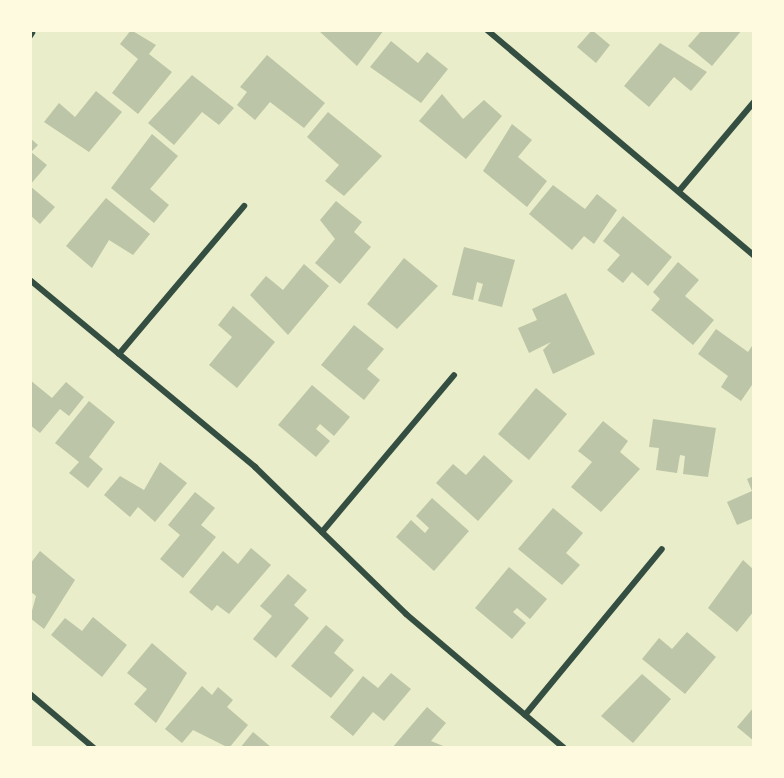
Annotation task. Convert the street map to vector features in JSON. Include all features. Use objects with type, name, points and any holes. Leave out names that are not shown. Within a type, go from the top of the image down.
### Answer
[{"type":"street","points":[[487,30],[754,256]]},
{"type":"street","points":[[679,191],[754,102]]},
{"type":"street","points":[[119,354],[244,206]]},
{"type":"street","points":[[30,279],[255,467],[406,614],[564,748]]},
{"type":"street","points":[[322,532],[454,375]]},
{"type":"street","points":[[525,715],[662,549]]},
{"type":"street","points":[[30,694],[94,748]]},
{"type":"building","points":[[131,30],[156,45],[149,54],[172,72],[138,114],[112,93],[138,59],[120,44]]},
{"type":"building","points":[[318,30],[384,30],[357,66]]},
{"type":"building","points":[[592,30],[610,45],[596,63],[577,47]]},
{"type":"building","points":[[702,30],[742,30],[712,66],[688,46]]},
{"type":"building","points":[[391,41],[418,63],[427,52],[448,69],[421,103],[370,67]]},
{"type":"building","points":[[660,43],[707,72],[691,91],[674,77],[649,107],[624,86]]},
{"type":"building","points":[[267,55],[325,103],[304,128],[270,102],[255,120],[237,105],[247,92],[240,87]]},
{"type":"building","points":[[192,75],[234,108],[219,125],[202,112],[174,145],[148,123]]},
{"type":"building","points":[[96,91],[122,112],[89,152],[44,122],[59,103],[75,117]]},
{"type":"building","points":[[442,94],[463,119],[484,100],[502,116],[466,159],[419,121]]},
{"type":"building","points":[[328,112],[382,156],[344,196],[325,181],[339,165],[307,137]]},
{"type":"building","points":[[512,124],[532,140],[518,157],[547,181],[527,207],[483,171]]},
{"type":"building","points":[[152,134],[178,156],[150,189],[169,205],[154,223],[111,188]]},
{"type":"building","points":[[30,138],[38,145],[31,152],[47,165],[30,185]]},
{"type":"building","points":[[553,185],[585,209],[597,194],[617,210],[594,244],[584,236],[572,250],[529,214]]},
{"type":"building","points":[[30,186],[55,207],[40,224],[30,215]]},
{"type":"building","points":[[106,198],[150,234],[133,255],[109,240],[92,268],[66,246]]},
{"type":"building","points":[[336,201],[362,222],[354,232],[371,247],[340,284],[315,263],[335,239],[320,220]]},
{"type":"building","points":[[623,216],[672,257],[648,286],[632,272],[623,283],[607,270],[620,255],[603,241]]},
{"type":"building","points":[[464,247],[515,260],[502,307],[478,301],[483,284],[477,282],[473,300],[452,295]]},
{"type":"building","points":[[404,258],[438,286],[397,329],[367,304]]},
{"type":"building","points":[[678,262],[699,280],[685,296],[714,320],[693,345],[651,310],[660,299],[653,292]]},
{"type":"building","points":[[304,264],[329,286],[288,335],[250,295],[266,276],[283,290]]},
{"type":"building","points":[[566,293],[595,354],[553,374],[543,350],[551,342],[529,353],[518,328],[537,320],[532,309]]},
{"type":"building","points":[[233,306],[275,342],[237,388],[209,365],[232,337],[218,325]]},
{"type":"building","points":[[354,325],[384,349],[367,369],[380,380],[364,400],[321,365]]},
{"type":"building","points":[[716,329],[748,352],[754,343],[754,382],[741,401],[721,387],[728,376],[698,354]]},
{"type":"building","points":[[30,380],[52,398],[66,382],[84,397],[69,416],[60,409],[40,433],[30,425]]},
{"type":"building","points":[[312,385],[350,417],[334,436],[320,424],[316,429],[330,441],[316,457],[278,425]]},
{"type":"building","points":[[536,388],[567,414],[529,460],[498,434]]},
{"type":"building","points":[[89,401],[115,422],[89,457],[103,469],[88,488],[69,473],[79,462],[55,443]]},
{"type":"building","points":[[653,419],[716,428],[708,477],[683,474],[685,456],[680,455],[677,473],[656,470],[659,448],[649,447]]},
{"type":"building","points":[[603,421],[628,441],[620,452],[640,469],[601,512],[571,487],[592,462],[578,451]]},
{"type":"building","points":[[484,455],[513,481],[478,521],[436,483],[453,464],[466,475]]},
{"type":"building","points":[[160,462],[187,483],[155,522],[138,507],[130,517],[104,495],[120,476],[144,490]]},
{"type":"building","points":[[754,476],[754,518],[737,525],[727,502],[752,491],[747,479]]},
{"type":"building","points":[[195,492],[215,508],[201,525],[216,537],[183,578],[160,559],[180,535],[168,525]]},
{"type":"building","points":[[432,498],[469,531],[434,571],[396,537],[411,520],[425,533],[429,528],[416,516]]},
{"type":"building","points":[[553,508],[583,533],[566,553],[580,565],[562,585],[518,549]]},
{"type":"building","points":[[251,548],[271,565],[229,614],[217,605],[212,611],[189,592],[223,551],[238,564]]},
{"type":"building","points":[[40,551],[75,580],[44,629],[30,618],[36,596],[30,591],[30,564]]},
{"type":"building","points":[[743,560],[754,570],[754,611],[737,632],[708,608]]},
{"type":"building","points":[[509,567],[547,599],[530,619],[517,608],[513,612],[526,623],[512,639],[475,608]]},
{"type":"building","points":[[288,574],[307,590],[294,605],[309,618],[276,658],[253,639],[272,616],[260,606]]},
{"type":"building","points":[[93,617],[127,645],[102,677],[51,635],[65,618],[82,631]]},
{"type":"building","points":[[326,625],[344,640],[334,653],[354,670],[331,698],[291,666]]},
{"type":"building","points":[[687,632],[716,657],[685,694],[642,659],[659,638],[672,649]]},
{"type":"building","points":[[152,643],[187,673],[156,723],[134,704],[147,689],[127,673]]},
{"type":"building","points":[[391,673],[411,689],[384,721],[373,712],[353,736],[330,717],[363,676],[378,688]]},
{"type":"building","points":[[642,674],[671,699],[633,743],[601,716]]},
{"type":"building","points":[[202,686],[212,695],[218,687],[233,700],[227,707],[248,725],[229,748],[193,730],[182,743],[165,729]]},
{"type":"building","points":[[427,707],[446,723],[431,741],[448,748],[392,748]]},
{"type":"building","points":[[754,707],[754,741],[737,727]]},
{"type":"building","points":[[253,732],[272,748],[240,748]]}]
